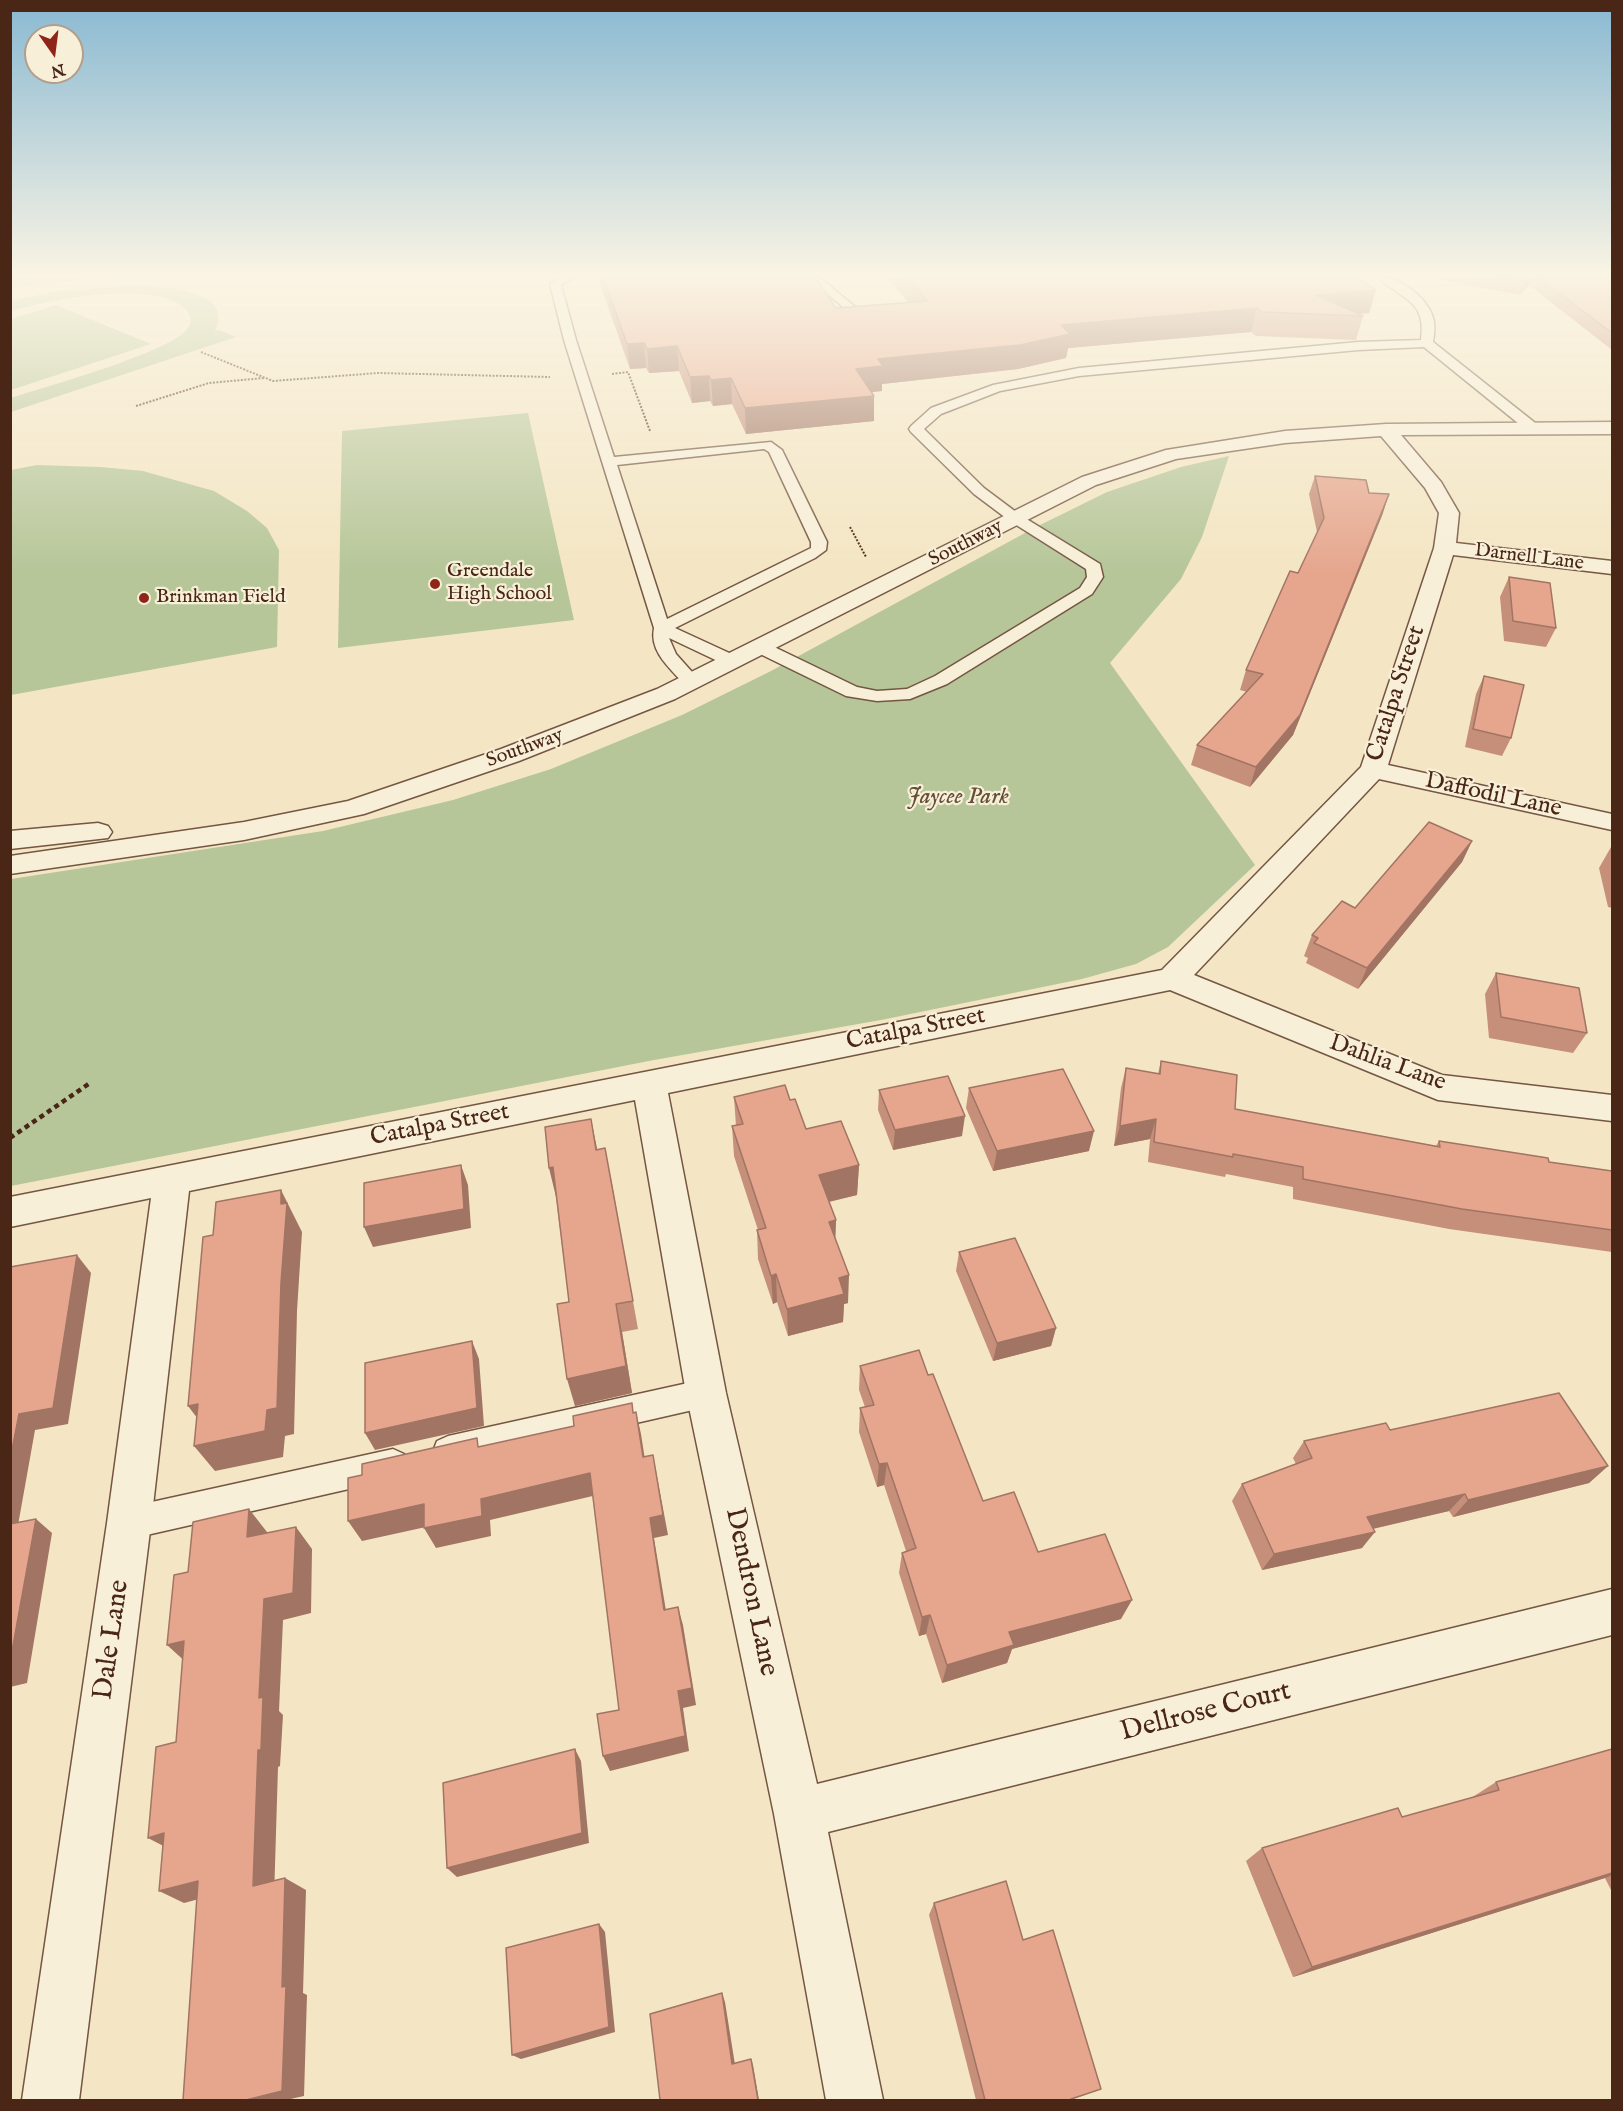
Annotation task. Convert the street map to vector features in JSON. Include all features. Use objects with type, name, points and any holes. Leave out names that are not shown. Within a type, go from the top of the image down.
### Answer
[{"type":"street","name":"Southway","points":[[10,865],[244,831],[354,808],[510,755],[666,694],[1089,481],[1173,454],[1285,437],[1386,430],[1612,428]]},
{"type":"street","name":"Catalpa Street","points":[[10,1212],[1172,979],[1373,770],[1445,548],[1449,513],[1434,486],[1386,430]]},
{"type":"street","name":"Darnell Lane","points":[[1445,548],[1612,568]]},
{"type":"street","name":"Daffodil Lane","points":[[1373,770],[1612,822]]},
{"type":"street","name":"Southway","points":[[10,840],[354,808]]},
{"type":"street","name":"Dahlia Lane","points":[[1172,979],[1438,1087],[1612,1108]]},
{"type":"street","name":"Dendron Lane","points":[[649,1084],[706,1393],[799,1814],[854,2100]]},
{"type":"street","name":"Dale Lane","points":[[51,2100],[129,1523],[172,1179]]},
{"type":"street","name":"Dellrose Court","points":[[799,1814],[1612,1612]]},
{"type":"lane","points":[[583,376],[662,628],[732,661]]},
{"type":"lane","points":[[760,647],[852,692],[877,696],[910,694],[941,680],[1086,591],[1095,577],[1094,567],[1015,519],[979,491],[916,429],[936,411],[997,388],[1061,376]]},
{"type":"lane","points":[[1467,376],[1534,429]]},
{"type":"lane","points":[[609,462],[766,445],[775,450],[819,542],[818,550],[810,555],[662,628],[659,635],[666,653],[692,681]]},
{"type":"lane","points":[[129,1523],[706,1393]]},
{"type":"path","points":[[136,406],[210,383],[265,378]]},
{"type":"path","points":[[10,1138],[90,1083]]},
{"type":"green space","points":[[11,376],[55,376],[11,390]]},
{"type":"green space","points":[[82,376],[120,376],[11,412],[11,398]]},
{"type":"green space","points":[[528,413],[574,620],[338,648],[342,431]]},
{"type":"green space","name":"Jaycee Park","points":[[1229,456],[1202,537],[1181,579],[1110,663],[1255,865],[1168,947],[1136,964],[1082,979],[881,1020],[654,1060],[11,1186],[11,879],[323,831],[453,800],[551,769],[682,715],[771,671],[1036,527],[1107,492],[1181,467]]},
{"type":"green space","name":"Brinkman Field","points":[[37,465],[143,471],[214,491],[247,511],[267,528],[279,550],[277,647],[11,695],[11,470]]},
{"type":"building","points":[[689,376],[860,376],[874,396],[745,408],[731,378],[711,380],[709,376]]},
{"type":"building","points":[[1315,476],[1366,480],[1369,493],[1389,494],[1300,715],[1256,767],[1197,745],[1263,674],[1246,670],[1290,571],[1298,573],[1324,518]]},
{"type":"building","points":[[1509,577],[1550,583],[1556,628],[1513,621]]},
{"type":"building","points":[[1484,676],[1524,685],[1511,738],[1473,729]]},
{"type":"building","points":[[1429,822],[1472,841],[1367,968],[1314,943],[1318,938],[1312,935],[1342,901],[1355,908]]},
{"type":"building","points":[[1496,973],[1579,988],[1587,1033],[1501,1017]]},
{"type":"building","points":[[1161,1061],[1237,1075],[1235,1109],[1440,1147],[1439,1141],[1548,1158],[1549,1162],[1612,1171],[1612,1230],[1462,1209],[1303,1179],[1303,1167],[1154,1142],[1156,1119],[1120,1126],[1126,1068],[1160,1074]]},
{"type":"building","points":[[1063,1069],[1094,1131],[997,1151],[969,1088]]},
{"type":"building","points":[[948,1076],[965,1116],[895,1130],[879,1090]]},
{"type":"building","points":[[785,1085],[790,1100],[795,1099],[806,1129],[841,1121],[859,1165],[819,1175],[836,1220],[829,1222],[849,1275],[839,1278],[844,1294],[787,1309],[776,1274],[771,1276],[757,1230],[766,1228],[732,1126],[743,1124],[734,1097]]},
{"type":"building","points":[[591,1119],[596,1150],[605,1148],[633,1301],[616,1304],[626,1366],[567,1379],[557,1304],[569,1302],[553,1167],[549,1168],[545,1127]]},
{"type":"building","points":[[461,1165],[464,1209],[364,1227],[364,1183]]},
{"type":"building","points":[[281,1190],[281,1204],[287,1203],[281,1283],[277,1408],[267,1410],[265,1431],[194,1446],[198,1404],[188,1406],[203,1237],[213,1235],[216,1202]]},
{"type":"building","points":[[1015,1238],[1056,1328],[997,1343],[959,1252]]},
{"type":"building","points":[[77,1255],[53,1408],[19,1414],[10,1460],[10,1267]]},
{"type":"building","points":[[472,1341],[477,1408],[365,1433],[365,1363]]},
{"type":"building","points":[[919,1350],[928,1375],[933,1374],[983,1501],[1014,1492],[1038,1552],[1105,1534],[1132,1600],[1009,1632],[1014,1645],[947,1665],[930,1615],[922,1617],[902,1553],[916,1548],[887,1463],[879,1464],[860,1408],[874,1405],[860,1366]]},
{"type":"building","points":[[1559,1393],[1608,1466],[1468,1500],[1465,1494],[1367,1517],[1375,1532],[1274,1554],[1242,1484],[1312,1458],[1304,1441],[1386,1423],[1390,1430]]},
{"type":"building","points":[[632,1403],[633,1413],[636,1412],[643,1457],[653,1455],[663,1515],[650,1518],[664,1610],[678,1607],[692,1688],[678,1691],[685,1736],[603,1756],[597,1714],[619,1710],[590,1473],[481,1499],[482,1516],[424,1528],[424,1504],[348,1521],[348,1478],[362,1475],[362,1464],[477,1438],[478,1447],[574,1426],[573,1416]]},
{"type":"building","points":[[249,1509],[247,1537],[296,1527],[293,1593],[264,1599],[259,1698],[263,1697],[261,1750],[258,1750],[253,1886],[285,1878],[282,1987],[286,1986],[282,2091],[246,2100],[183,2100],[198,1881],[159,1891],[164,1833],[148,1838],[156,1747],[176,1742],[184,1641],[167,1645],[174,1575],[188,1572],[193,1522]]},
{"type":"building","points":[[36,1519],[10,1662],[10,1524]]},
{"type":"building","points":[[575,1749],[582,1833],[447,1868],[443,1783]]},
{"type":"building","points":[[1612,1749],[1612,1873],[1312,1967],[1262,1848],[1398,1808],[1402,1817],[1499,1790],[1496,1782]]},
{"type":"building","points":[[1006,1881],[1023,1940],[1053,1930],[1101,2089],[1071,2100],[985,2100],[934,1903]]},
{"type":"building","points":[[599,1924],[609,2027],[512,2055],[506,1948]]},
{"type":"building","points":[[722,1993],[732,2064],[751,2059],[758,2100],[660,2100],[650,2014]]},
{"type":"place","name":"Greendale High School","points":[[435,584]]},
{"type":"place","name":"Brinkman Field","points":[[144,598]]}]
